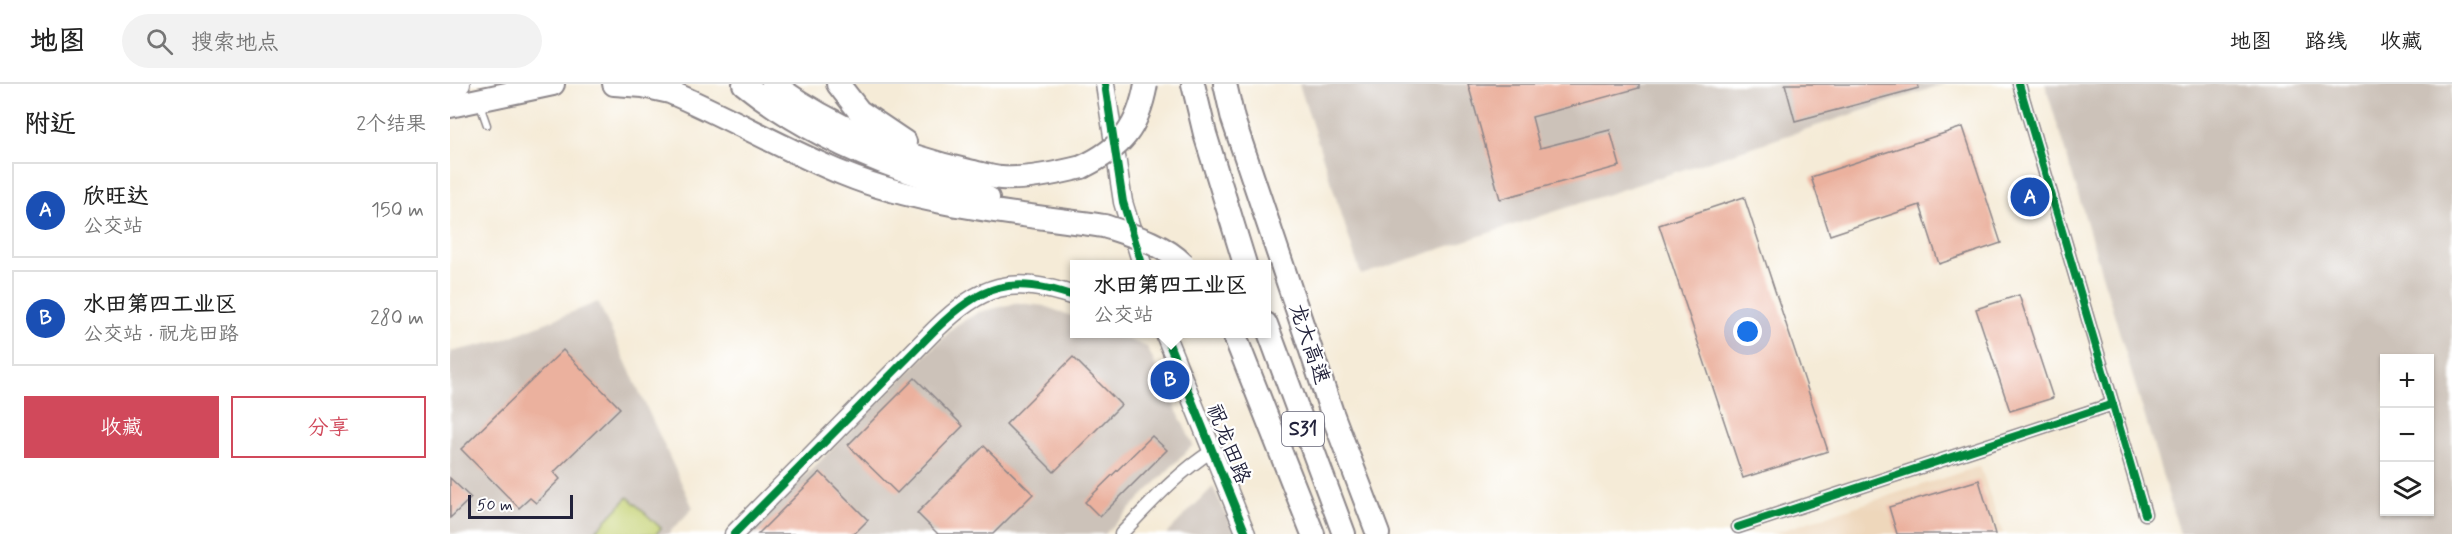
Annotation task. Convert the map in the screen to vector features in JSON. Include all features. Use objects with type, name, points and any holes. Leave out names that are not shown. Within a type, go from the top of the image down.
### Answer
[{"type":"highway","points":[[450,105],[553,84]]},
{"type":"highway","points":[[614,84],[643,86],[670,92],[845,174],[891,190],[970,206],[1104,226],[1136,236],[1177,260]]},
{"type":"highway","points":[[744,84],[810,128],[855,151],[1038,217]]},
{"type":"highway","points":[[773,84],[824,115],[868,137],[939,165],[1001,178],[1056,173],[1082,167],[1105,156],[1123,141],[1135,123],[1146,84]]},
{"type":"highway","points":[[838,84],[859,111],[939,165]]},
{"type":"highway","points":[[1193,84],[1205,134],[1244,260]]},
{"type":"highway","name":"龙大高速","points":[[1225,84],[1233,119],[1332,413],[1378,534]]},
{"type":"highway","name":"龙大高速","points":[[1271,337],[1344,534]]},
{"type":"highway","points":[[1238,341],[1313,534]]},
{"type":"main road","points":[[450,87],[460,84]]},
{"type":"street","points":[[1105,84],[1123,202],[1141,260]]},
{"type":"street","points":[[2019,84],[2145,514]]},
{"type":"street","points":[[734,534],[935,330],[969,300],[984,292],[1021,285],[1038,286],[1070,295]]},
{"type":"street","name":"祝龙田路","points":[[1167,338],[1246,534]]},
{"type":"street","points":[[1738,527],[2113,404]]},
{"type":"street","points":[[1121,534],[1194,462],[1212,451]]},
{"type":"lane","points":[[478,99],[487,125]]},
{"type":"shaded area","points":[[1299,84],[1944,84],[1361,275]]},
{"type":"shaded area","points":[[2045,84],[2452,84],[2452,534],[2180,534]]},
{"type":"shaded area","points":[[598,302],[693,508],[668,534],[450,534],[450,352],[500,341]]},
{"type":"shaded area","points":[[1018,303],[1044,306],[1070,316],[1070,338],[1124,338],[1147,347],[1193,445],[1105,534],[747,534],[956,325],[979,312]]},
{"type":"shaded area","points":[[1980,466],[2003,534],[1771,534]]},
{"type":"shaded area","points":[[1213,487],[1236,534],[1166,534]]},
{"type":"green space","points":[[628,497],[661,528],[656,534],[593,534]]},
{"type":"building","points":[[1468,84],[1639,84],[1639,88],[1532,117],[1540,148],[1610,130],[1620,166],[1500,199]]},
{"type":"building","points":[[1785,84],[1918,84],[1919,88],[1795,121]]},
{"type":"building","points":[[1963,127],[2001,243],[1939,264],[1920,205],[1830,235],[1811,177]]},
{"type":"building","points":[[1744,197],[1828,451],[1743,478],[1659,225]]},
{"type":"building","points":[[2019,295],[2053,398],[2010,411],[1976,309]]},
{"type":"building","points":[[563,350],[620,408],[554,472],[560,479],[536,503],[530,498],[519,508],[461,449]]},
{"type":"building","points":[[1073,357],[1121,405],[1054,472],[1006,424]]},
{"type":"building","points":[[915,378],[963,426],[897,493],[848,445]]},
{"type":"building","points":[[1152,436],[1167,450],[1100,517],[1085,502]]},
{"type":"building","points":[[984,446],[1033,494],[993,534],[938,534],[917,513]]},
{"type":"building","points":[[820,472],[868,520],[854,534],[758,534]]},
{"type":"building","points":[[450,478],[471,498],[450,518]]},
{"type":"building","points":[[1979,480],[1995,534],[1897,534],[1889,507]]},
{"type":"cycle path","points":[[1105,84],[1123,202],[1141,260]]},
{"type":"cycle path","points":[[2019,84],[2145,514]]},
{"type":"cycle path","points":[[734,534],[935,330],[968,302],[983,293],[1015,285],[1032,286],[1070,295]]},
{"type":"cycle path","points":[[1167,338],[1246,534]]},
{"type":"cycle path","points":[[1738,527],[2113,404]]},
{"type":"place","name":"欣旺达","points":[[2030,197]]},
{"type":"place","name":"水田第四工业区","points":[[1170,380]]}]
